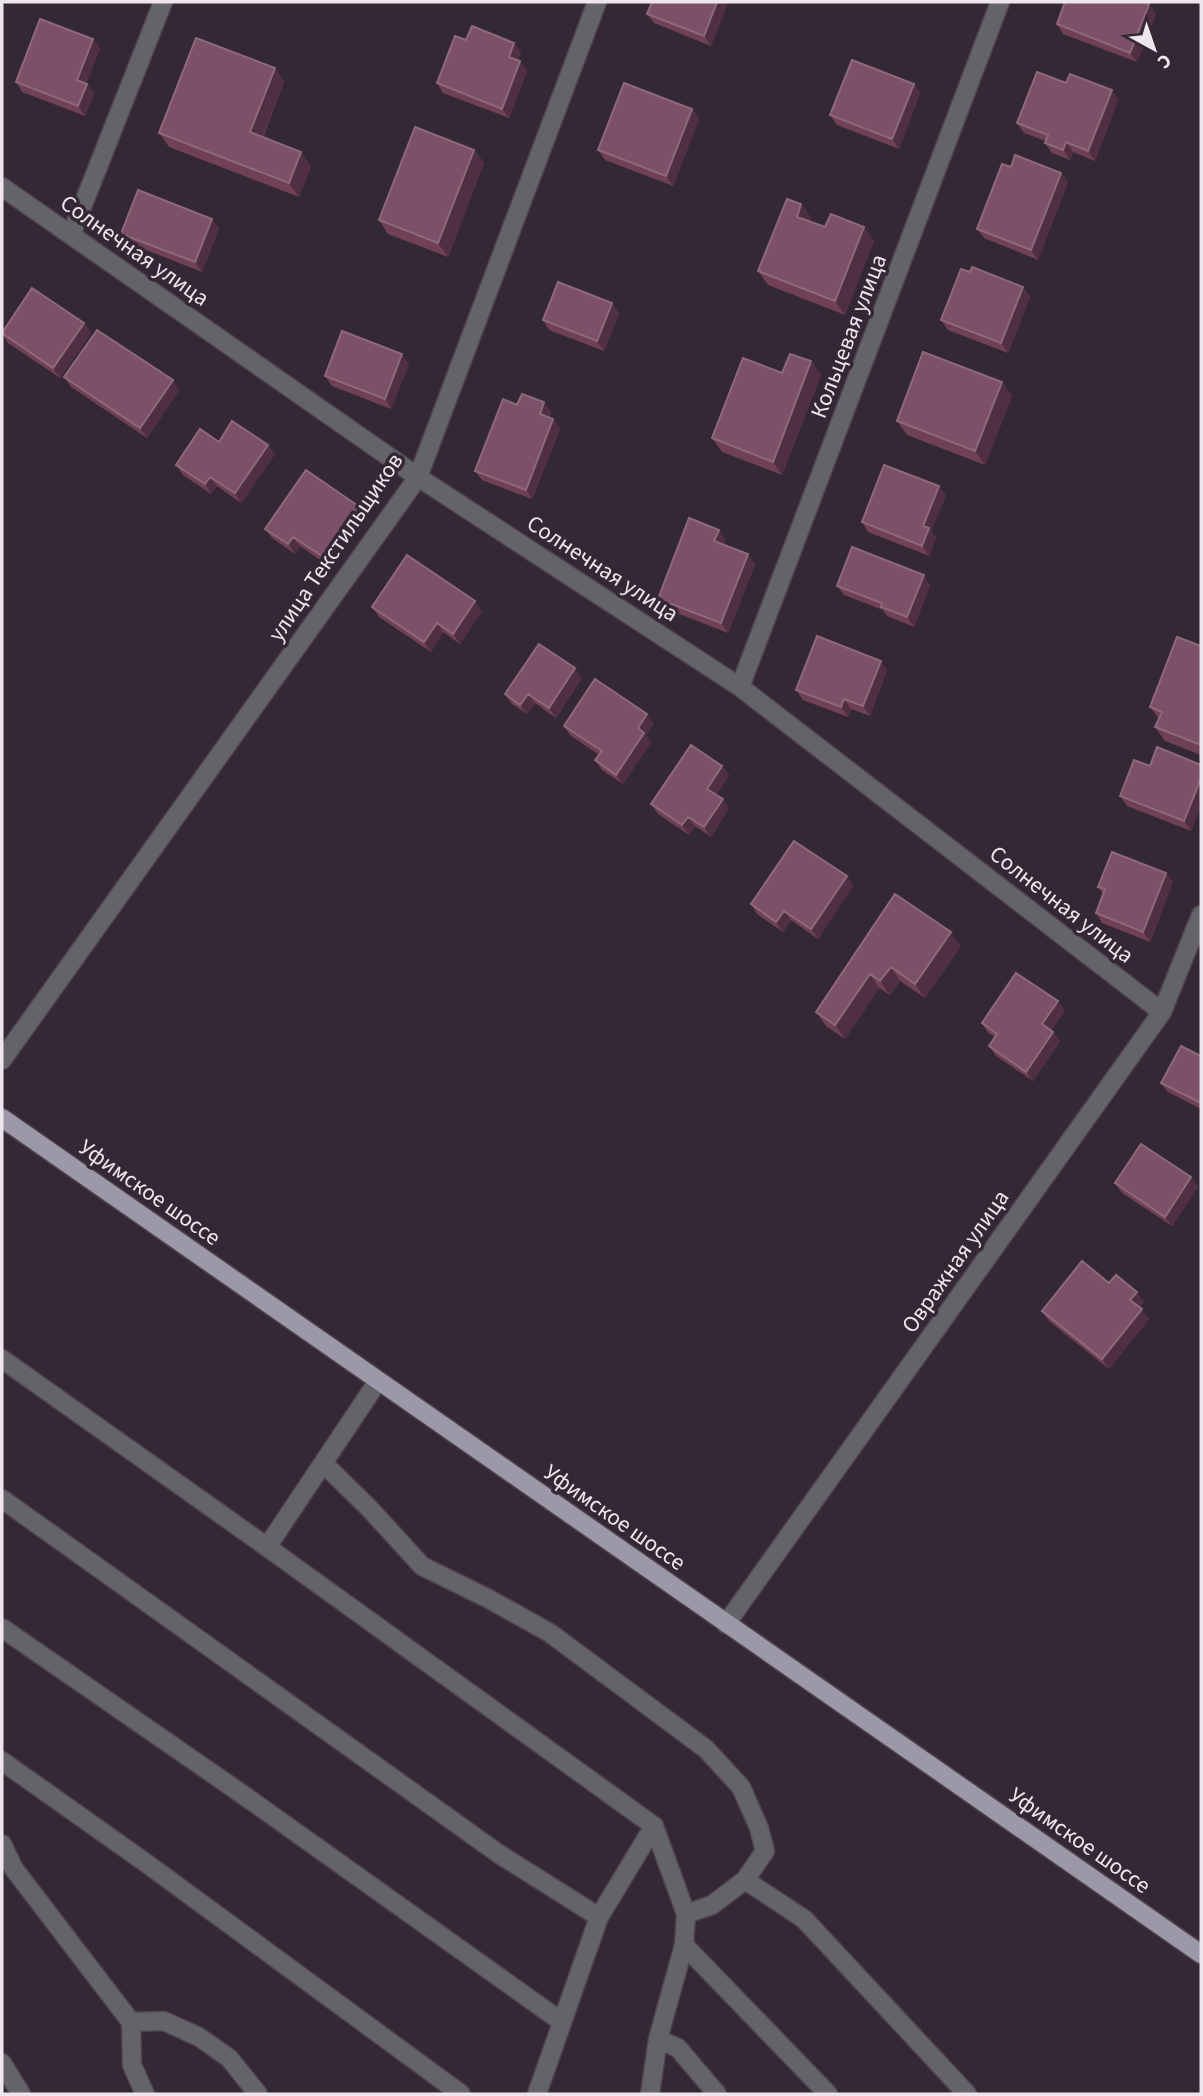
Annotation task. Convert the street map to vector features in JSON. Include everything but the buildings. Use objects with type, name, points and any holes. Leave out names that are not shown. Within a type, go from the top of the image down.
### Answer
[{"type":"main road","name":"Уфимское шоссе","points":[[2,1118],[1201,1954]]},
{"type":"street","points":[[71,235],[163,2]]},
{"type":"street","name":"улица Текстильщиков","points":[[2,1060],[418,477],[597,2]]},
{"type":"street","name":"Кольцевая улица","points":[[740,687],[1000,2]]},
{"type":"street","name":"Солнечная улица","points":[[2,187],[418,477],[740,687],[1162,1012]]},
{"type":"street","name":"Овражная улица","points":[[726,1624],[1162,1012],[1201,915]]},
{"type":"street","points":[[2,1359],[654,1826],[686,1914],[684,1945],[658,2039],[650,2094]]},
{"type":"street","points":[[267,1547],[378,1381]]},
{"type":"street","points":[[324,1463],[422,1566],[550,1633],[706,1749],[741,1787],[759,1828],[765,1851],[745,1880],[712,1905],[686,1914]]},
{"type":"street","points":[[2,1499],[499,1854],[599,1917]]},
{"type":"street","points":[[2,1628],[242,1794],[562,2022]]},
{"type":"street","points":[[2,1761],[461,2094]]},
{"type":"street","points":[[537,2094],[599,1917],[654,1826]]},
{"type":"street","points":[[2,1844],[14,1869],[131,2022],[132,2065],[145,2094]]},
{"type":"street","points":[[745,1880],[804,1919],[967,2094]]},
{"type":"street","points":[[684,1945],[828,2094]]},
{"type":"street","points":[[131,2022],[164,2021],[199,2037],[229,2059],[258,2094]]},
{"type":"street","points":[[658,2039],[678,2048],[717,2094]]},
{"type":"street","points":[[2,2063],[20,2094]]}]
